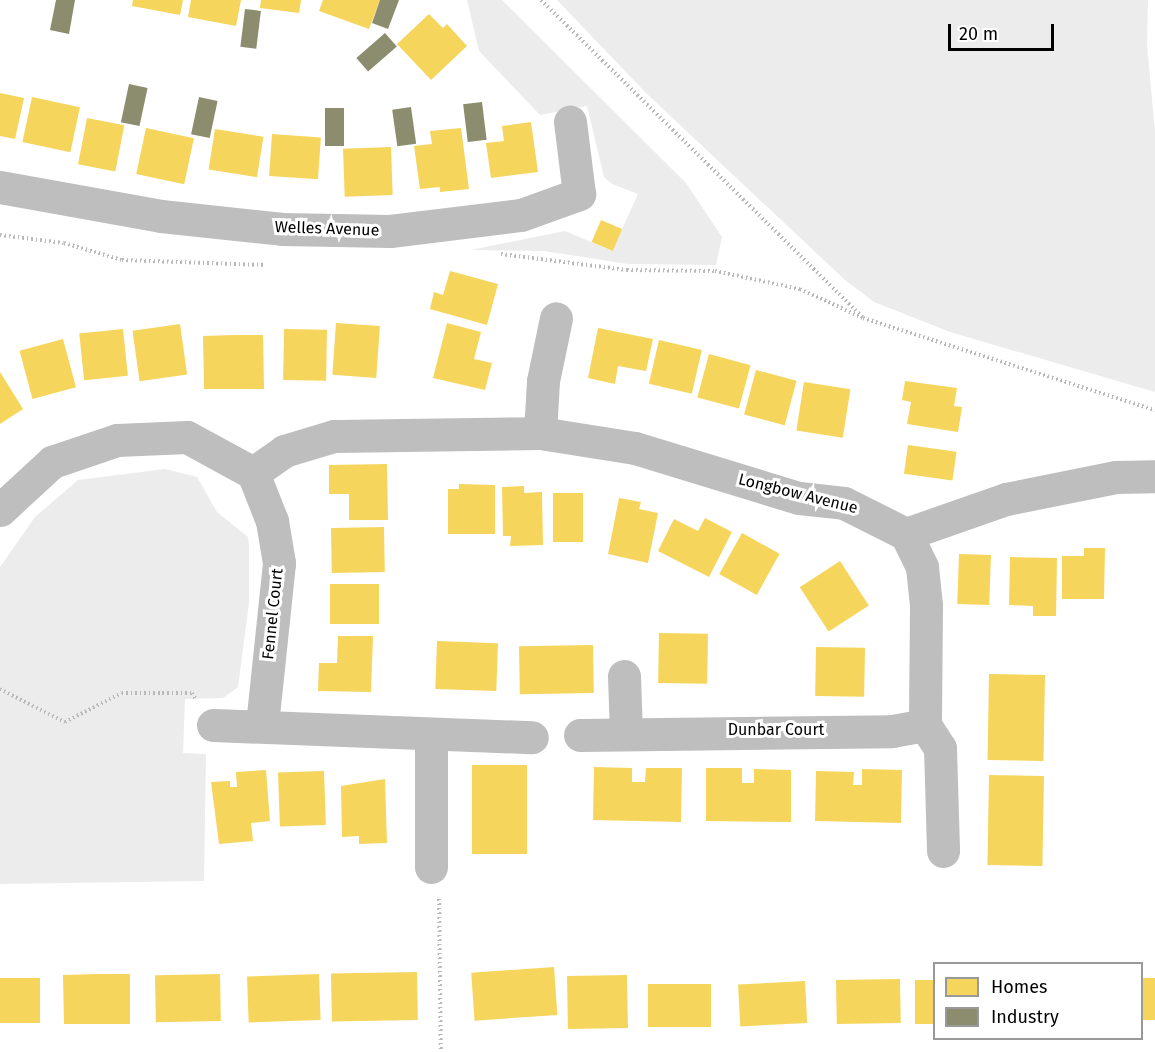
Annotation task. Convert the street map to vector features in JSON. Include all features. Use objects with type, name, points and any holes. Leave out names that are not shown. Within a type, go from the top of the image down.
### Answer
[{"type":"street","name":"Welles Avenue","points":[[0,187],[161,216],[282,229],[402,230],[521,215],[579,194],[570,122]]},
{"type":"street","points":[[540,433],[543,381],[556,318]]},
{"type":"street","name":"Longbow Avenue","points":[[253,473],[284,451],[334,436],[540,433],[635,448],[799,498],[844,503],[906,534]]},
{"type":"street","points":[[0,510],[52,462],[117,440],[187,437],[253,473]]},
{"type":"street","name":"Fennel Court","points":[[253,473],[273,521],[279,563],[262,724]]},
{"type":"street","points":[[943,851],[940,748],[925,725],[926,604],[922,567],[906,534],[1017,497],[1116,477],[1155,476]]},
{"type":"street","points":[[624,676],[626,732]]},
{"type":"street","points":[[213,725],[262,724],[432,735],[532,737]]},
{"type":"street","name":"Dunbar Court","points":[[580,735],[626,732],[892,731],[925,725]]},
{"type":"street","points":[[431,867],[432,735]]},
{"type":"path","points":[[541,0],[863,318]]},
{"type":"path","points":[[0,235],[64,243],[122,260],[271,265]]},
{"type":"path","points":[[490,255],[570,260],[627,270],[714,271],[800,289],[863,318],[1155,410]]},
{"type":"path","points":[[0,689],[65,722],[122,693],[192,693],[213,725]]},
{"type":"path","points":[[431,867],[439,883],[441,1052]]},
{"type":"shaded area","points":[[467,0],[502,0],[686,183],[722,237],[716,265],[628,264],[544,251],[471,250],[565,231],[612,251],[638,194],[612,184],[604,177],[587,106],[540,115],[479,51]]},
{"type":"shaded area","points":[[557,0],[1148,0],[1147,44],[1155,132],[1155,392],[950,332],[874,302],[845,280],[646,93]]},
{"type":"shaded area","points":[[165,469],[197,477],[217,512],[248,537],[249,546],[249,603],[238,687],[223,698],[185,699],[183,753],[206,754],[204,881],[0,884],[0,567],[35,517],[78,480]]},
{"type":"building: Homes","points":[[133,0],[183,0],[180,15],[132,6]]},
{"type":"building: Homes","points":[[191,0],[241,0],[236,26],[188,17]]},
{"type":"building: Homes","points":[[261,0],[301,0],[299,13],[260,8]]},
{"type":"building: Homes","points":[[323,0],[380,0],[369,29],[319,11]]},
{"type":"building: Homes","points":[[429,14],[443,28],[447,24],[467,46],[431,80],[397,44]]},
{"type":"building: Homes","points":[[0,93],[24,98],[15,139],[0,136]]},
{"type":"building: Homes","points":[[32,97],[80,107],[70,152],[22,142]]},
{"type":"building: Homes","points":[[87,118],[124,125],[115,171],[78,164]]},
{"type":"building: Homes","points":[[531,122],[538,172],[491,178],[486,143],[504,141],[502,126]]},
{"type":"building: Homes","points":[[146,128],[194,138],[184,184],[136,174]]},
{"type":"building: Homes","points":[[461,128],[469,189],[440,192],[440,187],[420,189],[414,146],[432,144],[430,131]]},
{"type":"building: Homes","points":[[215,129],[263,137],[257,177],[209,169]]},
{"type":"building: Homes","points":[[272,134],[321,137],[318,179],[269,176]]},
{"type":"building: Homes","points":[[391,147],[393,195],[345,197],[343,149]]},
{"type":"building: Homes","points":[[601,220],[622,229],[613,251],[592,242]]},
{"type":"building: Homes","points":[[450,271],[498,284],[487,325],[430,309],[434,292],[443,295]]},
{"type":"building: Homes","points":[[336,323],[380,326],[376,378],[332,375]]},
{"type":"building: Homes","points":[[447,323],[481,332],[474,359],[492,363],[485,390],[433,378]]},
{"type":"building: Homes","points":[[180,324],[187,375],[140,381],[132,331]]},
{"type":"building: Homes","points":[[598,328],[653,339],[646,371],[618,366],[615,384],[588,378]]},
{"type":"building: Homes","points":[[123,329],[128,376],[84,380],[79,334]]},
{"type":"building: Homes","points":[[284,329],[327,330],[326,381],[283,380]]},
{"type":"building: Homes","points":[[263,335],[264,389],[204,389],[203,336]]},
{"type":"building: Homes","points":[[63,339],[76,387],[32,399],[20,351]]},
{"type":"building: Homes","points":[[659,340],[702,350],[692,394],[649,384]]},
{"type":"building: Homes","points":[[709,354],[751,365],[739,409],[697,397]]},
{"type":"building: Homes","points":[[756,370],[797,381],[785,425],[744,414]]},
{"type":"building: Homes","points":[[0,372],[23,409],[0,424]]},
{"type":"building: Homes","points":[[905,381],[957,388],[954,406],[962,407],[958,432],[907,424],[911,402],[902,400]]},
{"type":"building: Homes","points":[[804,382],[850,389],[843,438],[796,430]]},
{"type":"building: Homes","points":[[908,445],[957,452],[952,481],[904,474]]},
{"type":"building: Homes","points":[[387,464],[388,520],[349,520],[349,494],[329,494],[329,465]]},
{"type":"building: Homes","points":[[459,484],[495,485],[495,534],[448,534],[448,489],[459,489]]},
{"type":"building: Homes","points":[[524,486],[524,493],[542,492],[543,545],[510,546],[511,536],[503,536],[502,487]]},
{"type":"building: Homes","points":[[553,493],[583,493],[583,542],[553,542]]},
{"type":"building: Homes","points":[[619,498],[641,502],[639,509],[658,513],[648,563],[608,554]]},
{"type":"building: Homes","points":[[705,518],[732,532],[709,577],[658,551],[674,519],[698,531]]},
{"type":"building: Homes","points":[[384,527],[385,572],[332,573],[331,528]]},
{"type":"building: Homes","points":[[742,533],[780,554],[757,595],[719,574]]},
{"type":"building: Homes","points":[[1084,548],[1105,548],[1104,599],[1062,599],[1062,556],[1084,556]]},
{"type":"building: Homes","points":[[959,554],[991,555],[989,605],[957,604]]},
{"type":"building: Homes","points":[[1010,557],[1057,558],[1056,616],[1033,616],[1033,606],[1009,605]]},
{"type":"building: Homes","points":[[840,561],[869,605],[829,632],[800,587]]},
{"type":"building: Homes","points":[[330,584],[379,584],[379,624],[330,624]]},
{"type":"building: Homes","points":[[659,633],[708,634],[707,684],[658,683]]},
{"type":"building: Homes","points":[[338,636],[373,636],[371,692],[318,691],[319,663],[337,663]]},
{"type":"building: Homes","points":[[437,641],[498,643],[496,691],[435,689]]},
{"type":"building: Homes","points":[[593,645],[594,693],[520,694],[519,646]]},
{"type":"building: Homes","points":[[816,647],[865,648],[864,697],[815,696]]},
{"type":"building: Homes","points":[[989,674],[1045,675],[1043,761],[987,760]]},
{"type":"building: Homes","points":[[472,765],[527,765],[527,854],[472,854]]},
{"type":"building: Homes","points":[[594,767],[632,768],[632,782],[645,782],[646,768],[682,768],[681,822],[593,820]]},
{"type":"building: Homes","points":[[706,768],[742,768],[742,783],[754,783],[754,769],[791,770],[791,822],[706,821]]},
{"type":"building: Homes","points":[[862,769],[902,770],[901,823],[815,821],[816,771],[854,772],[853,785],[862,785]]},
{"type":"building: Homes","points":[[266,770],[270,821],[251,823],[253,841],[219,844],[211,782],[230,781],[230,787],[237,787],[236,772]]},
{"type":"building: Homes","points":[[324,771],[326,825],[280,827],[278,773]]},
{"type":"building: Homes","points":[[989,775],[1044,776],[1042,866],[987,865]]},
{"type":"building: Homes","points":[[385,779],[387,843],[359,844],[359,836],[342,837],[341,786]]},
{"type":"building: Homes","points":[[554,967],[557,1015],[475,1021],[471,973]]},
{"type":"building: Homes","points":[[417,972],[418,1020],[332,1021],[331,974]]},
{"type":"building: Homes","points":[[130,974],[130,1024],[64,1024],[63,975]]},
{"type":"building: Homes","points":[[220,974],[221,1021],[156,1022],[155,975]]},
{"type":"building: Homes","points":[[319,974],[321,1020],[249,1022],[247,977]]},
{"type":"building: Homes","points":[[627,975],[628,1028],[568,1029],[567,976]]},
{"type":"building: Homes","points":[[0,978],[40,978],[40,1023],[0,1023]]},
{"type":"building: Homes","points":[[1143,978],[1155,978],[1155,1020],[1143,1020]]},
{"type":"building: Homes","points":[[900,979],[901,1023],[837,1024],[836,980]]},
{"type":"building: Homes","points":[[915,980],[933,980],[933,1024],[915,1024]]},
{"type":"building: Homes","points":[[805,981],[807,1023],[740,1026],[738,985]]},
{"type":"building: Homes","points":[[648,984],[711,984],[711,1027],[648,1027]]},
{"type":"building: Industry","points":[[56,0],[75,0],[69,34],[50,30]]},
{"type":"building: Industry","points":[[380,0],[399,0],[388,29],[372,23]]},
{"type":"building: Industry","points":[[245,9],[261,11],[256,49],[240,47]]},
{"type":"building: Industry","points":[[385,33],[397,47],[368,72],[356,58]]},
{"type":"building: Industry","points":[[129,84],[148,88],[139,126],[121,122]]},
{"type":"building: Industry","points":[[199,97],[218,101],[210,138],[191,134]]},
{"type":"building: Industry","points":[[482,102],[487,140],[468,142],[463,104]]},
{"type":"building: Industry","points":[[411,107],[416,144],[397,146],[392,110]]},
{"type":"building: Industry","points":[[325,108],[344,108],[344,146],[325,146]]}]
